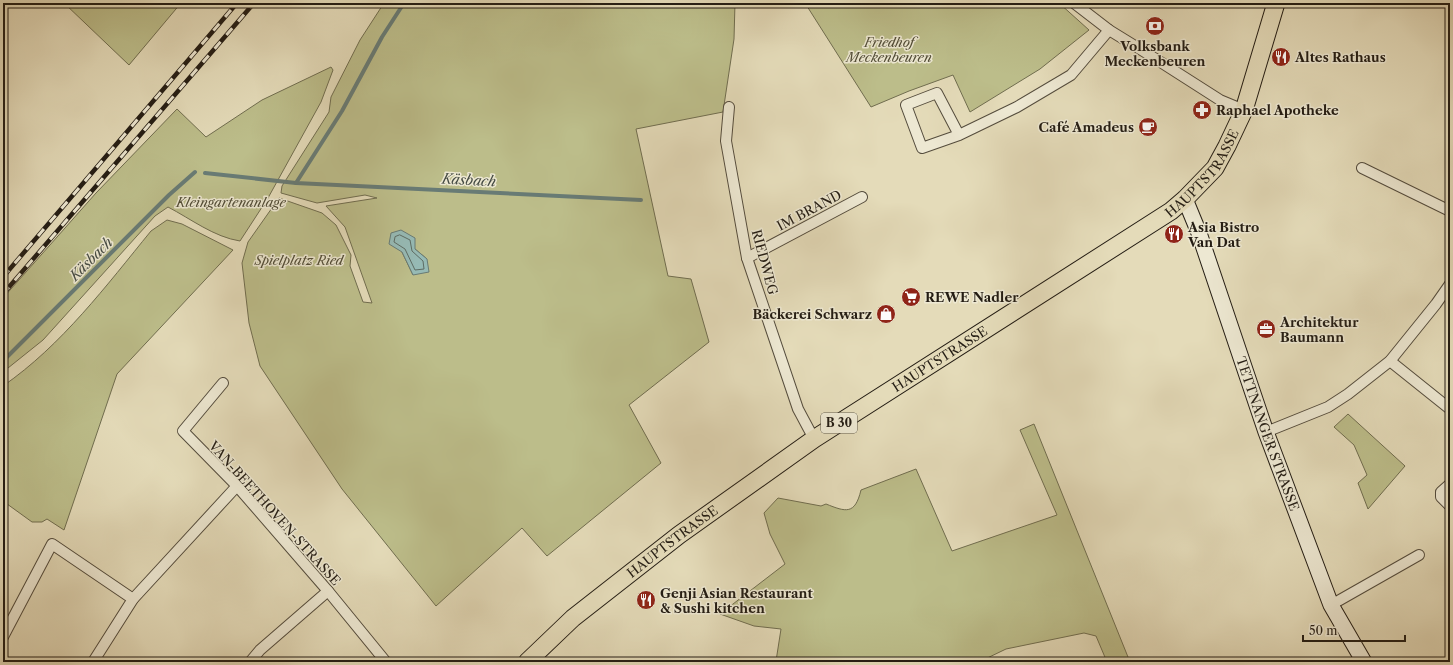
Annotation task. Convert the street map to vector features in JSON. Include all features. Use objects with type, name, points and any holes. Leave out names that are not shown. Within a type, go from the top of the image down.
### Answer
[{"type":"main road","name":"HAUPTSTRASSE","points":[[527,662],[573,618],[657,552],[814,439],[1171,211],[1185,200],[1215,168],[1244,110],[1276,3]]},
{"type":"main road","name":"TETTNANGER STRASSE","points":[[1185,200],[1199,233],[1266,432],[1331,605],[1364,662]]},
{"type":"street","points":[[1074,3],[1109,30],[1220,100],[1244,110]]},
{"type":"street","points":[[959,135],[936,93],[906,105],[922,148],[959,135],[1017,107],[1071,75],[1109,30]]},
{"type":"street","name":"RIEDWEG","points":[[728,107],[726,141],[747,258],[798,409],[814,439]]},
{"type":"street","points":[[1362,168],[1450,211]]},
{"type":"street","name":"IM BRAND","points":[[747,258],[862,197]]},
{"type":"street","points":[[1266,432],[1328,407],[1348,394],[1390,361],[1436,304],[1450,284]]},
{"type":"street","points":[[1390,361],[1450,409]]},
{"type":"street","name":"VAN-BEETHOVEN-STRASSE","points":[[223,382],[183,431],[237,486],[328,591],[386,662]]},
{"type":"street","points":[[1450,484],[1441,492],[1441,498],[1450,506]]},
{"type":"street","points":[[93,662],[133,599],[237,486]]},
{"type":"street","points":[[3,637],[52,544],[133,599]]},
{"type":"street","points":[[1331,605],[1419,556]]},
{"type":"street","points":[[250,662],[260,650],[328,591]]},
{"type":"green space","points":[[64,3],[181,3],[129,65]]},
{"type":"green space","name":"Spielplatz Ried","points":[[384,3],[735,3],[734,39],[723,112],[636,129],[668,276],[691,279],[709,342],[629,405],[661,463],[547,556],[522,528],[436,606],[342,489],[260,366],[249,323],[242,263],[248,242],[279,198],[322,213],[336,225],[351,255],[350,266],[363,302],[372,303],[345,227],[326,206],[377,198],[365,195],[317,203],[281,193],[282,186],[329,112],[331,97],[360,40]],"holes":[[[415,249],[427,259],[413,275],[402,252]]]},
{"type":"green space","name":"Friedhof Meckenbeuren","points":[[805,3],[1059,3],[1089,30],[1040,69],[970,112],[953,75],[871,107]]},
{"type":"green space","name":"Kleingartenanlage","points":[[331,67],[333,70],[321,102],[268,198],[240,241],[212,232],[168,207],[155,216],[43,340],[3,372],[3,298],[96,193],[177,109],[206,137],[262,100]]},
{"type":"green space","points":[[167,220],[182,224],[233,250],[117,374],[64,530],[47,519],[42,522],[32,522],[3,501],[3,386],[45,352],[64,333],[100,293],[151,231]]},
{"type":"green space","points":[[1348,414],[1405,466],[1368,509],[1358,483],[1367,475],[1354,445],[1334,427]]},
{"type":"green space","points":[[1034,424],[1130,662],[1107,662],[1096,636],[1084,633],[1006,649],[979,662],[776,661],[781,629],[754,626],[720,614],[785,564],[770,534],[764,513],[778,498],[821,506],[826,504],[844,510],[849,509],[853,508],[856,504],[861,490],[916,469],[952,551],[1057,515],[1020,430]]},
{"type":"water","points":[[401,230],[415,238],[415,249],[427,259],[429,272],[413,275],[402,252],[389,244],[391,233]]},
{"type":"waterway","name":"Käsbach","points":[[296,183],[342,111],[382,37],[404,3]]},
{"type":"waterway","name":"Käsbach","points":[[3,361],[169,195],[195,172]]},
{"type":"waterway","name":"Käsbach","points":[[205,173],[296,183],[641,200]]},
{"type":"railway","points":[[3,277],[237,3]]},
{"type":"railway","points":[[3,294],[254,3]]},
{"type":"place","name":"Volksbank Meckenbeuren","points":[[1155,26]]},
{"type":"place","name":"Altes Rathaus","points":[[1281,57]]},
{"type":"place","name":"Raphael Apotheke","points":[[1202,110]]},
{"type":"place","name":"Café Amadeus","points":[[1148,127]]},
{"type":"place","name":"Asia Bistro Van Dat","points":[[1174,234]]},
{"type":"place","name":"REWE Nadler","points":[[911,297]]},
{"type":"place","name":"Bäckerei Schwarz","points":[[886,314]]},
{"type":"place","name":"Architektur Baumann","points":[[1266,329]]},
{"type":"place","name":"Genji Asian Restaurant & Sushi kitchen","points":[[646,600]]}]
